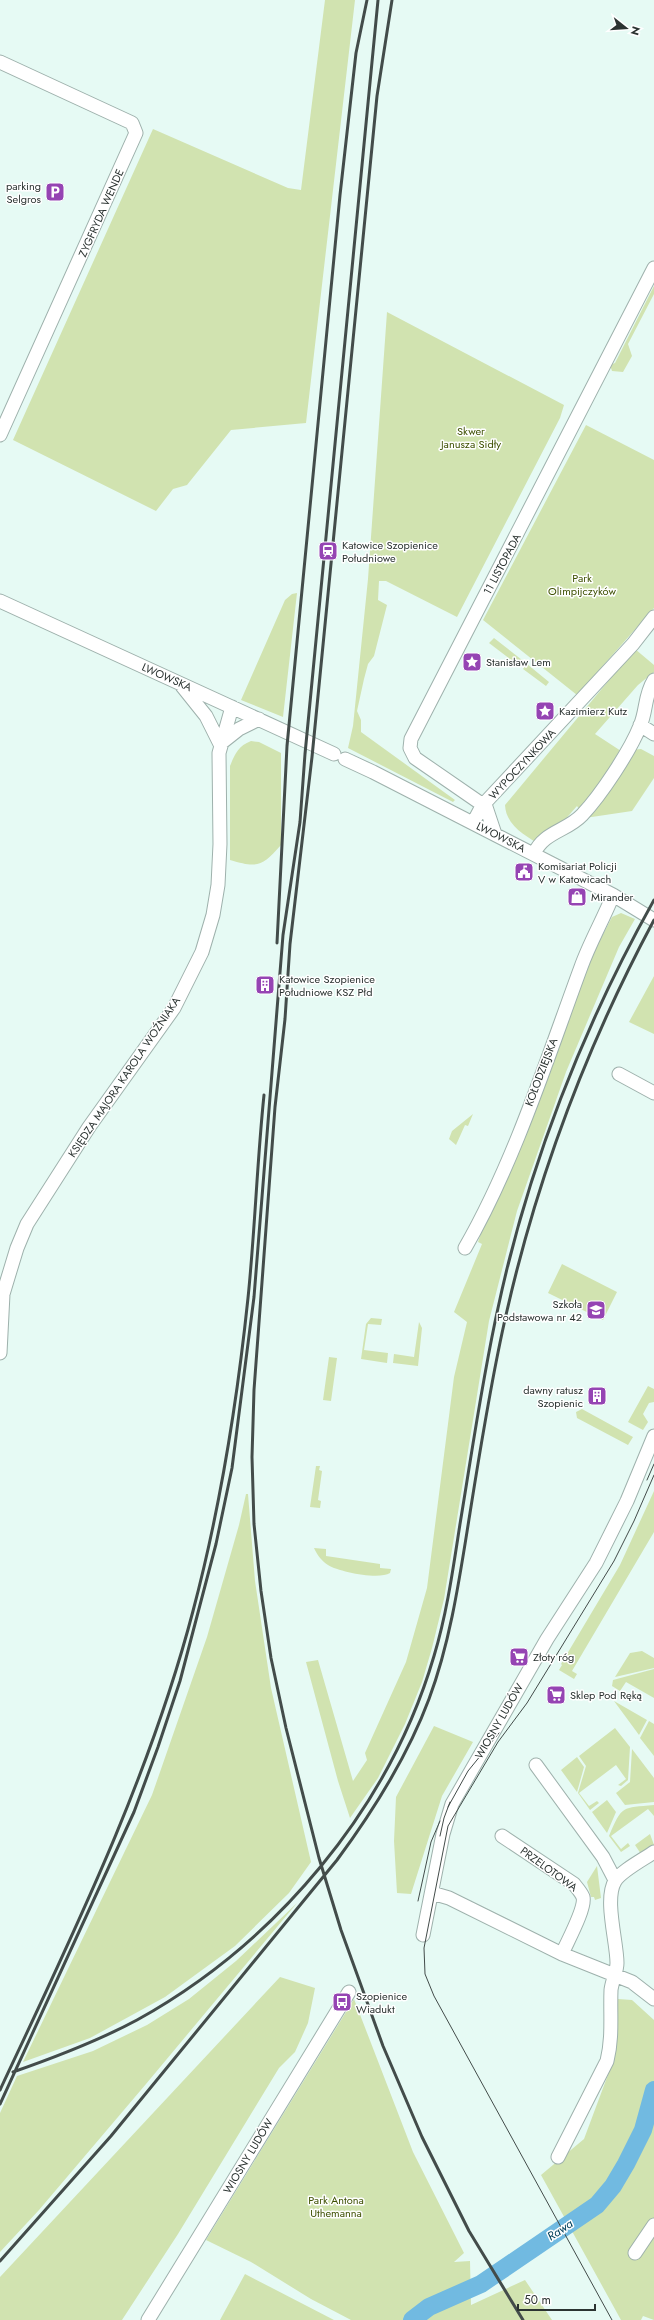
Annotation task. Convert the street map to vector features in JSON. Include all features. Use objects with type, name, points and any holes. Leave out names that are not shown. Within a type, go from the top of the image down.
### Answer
[{"type":"street","name":"ZYGFRYDA WENDE","points":[[0,62],[132,123],[136,133],[0,435]]},
{"type":"street","name":"11 LISTOPADA","points":[[481,805],[415,758],[410,748],[411,739],[654,268]]},
{"type":"street","name":"LWOWSKA","points":[[0,600],[339,756],[613,895],[654,920]]},
{"type":"street","name":"WYPOCZYNKOWA","points":[[471,822],[481,805],[628,650],[654,617]]},
{"type":"street","points":[[534,854],[538,844],[551,834],[581,817],[614,772],[640,725],[647,691],[654,680]]},
{"type":"street","name":"KSIĘDZA MAJORA KAROLA WOŹNIAKA","points":[[180,683],[206,716],[220,744]]},
{"type":"street","name":"KSIĘDZA MAJORA KAROLA WOŹNIAKA","points":[[0,1353],[3,1294],[17,1248],[27,1224],[89,1127],[174,1008],[202,952],[213,915],[218,885],[220,744],[232,707]]},
{"type":"street","points":[[220,744],[239,729],[259,719]]},
{"type":"street","points":[[640,725],[654,734]]},
{"type":"street","name":"WYPOCZYNKOWA","points":[[471,822],[481,805]]},
{"type":"street","points":[[481,805],[495,834]]},
{"type":"street","name":"KOŁODZIEJSKA","points":[[465,1248],[487,1208],[521,1127],[586,953],[613,895]]},
{"type":"street","points":[[619,1074],[654,1093]]},
{"type":"street","name":"WIOSNY LUDÓW","points":[[423,1935],[442,1834],[452,1804],[547,1639],[596,1563],[627,1500],[653,1441]]},
{"type":"street","points":[[536,1765],[603,1857],[615,1880]]},
{"type":"street","name":"PRZELOTOWA","points":[[502,1836],[574,1884],[580,1891],[583,1898],[581,1911],[562,1954]]},
{"type":"street","points":[[558,2157],[607,2061],[610,2048],[611,1988],[617,1965],[611,1894],[615,1880],[654,1852]]},
{"type":"street","points":[[432,1893],[449,1898],[562,1954],[638,1985],[654,1999]]},
{"type":"street","name":"WIOSNY LUDÓW","points":[[148,2320],[349,1992]]},
{"type":"street","points":[[635,2253],[654,2225]]},
{"type":"green space","points":[[325,0],[355,0],[306,423],[231,430],[187,485],[173,489],[156,511],[13,440],[153,129],[288,188],[301,190]]},
{"type":"green space","points":[[654,286],[654,294],[628,344],[632,356],[623,372],[612,371],[610,365],[615,363]]},
{"type":"green space","name":"Skwer Janusza Sidły","points":[[387,312],[564,405],[560,418],[457,617],[386,581],[379,581],[378,600],[387,605],[374,656],[368,664],[357,711],[361,720],[361,732],[455,800],[453,802],[348,748],[353,726],[368,579]]},
{"type":"green space","name":"Park Olimpijczyków","points":[[586,425],[654,460],[654,608],[577,695],[483,620]]},
{"type":"green space","points":[[297,593],[283,717],[241,700],[285,600],[292,594]]},
{"type":"green space","points":[[494,638],[522,660],[518,665],[489,643]]},
{"type":"green space","points":[[635,649],[654,665],[654,672],[638,685],[595,734],[621,751],[641,749],[654,756],[654,778],[632,811],[585,818],[577,806],[542,846],[513,825],[506,812],[505,805]]},
{"type":"green space","points":[[527,664],[549,682],[546,686],[523,669]]},
{"type":"green space","points":[[251,741],[259,742],[281,753],[281,845],[264,862],[253,865],[230,860],[230,766],[235,754],[240,748]]},
{"type":"green space","points":[[621,913],[635,919],[619,947],[566,1072],[517,1211],[489,1321],[444,1599],[422,1682],[405,1724],[378,1778],[350,1818],[338,1781],[306,1662],[318,1660],[353,1781],[367,1760],[365,1753],[406,1662],[427,1588],[454,1377],[467,1322],[454,1312],[482,1244],[478,1242],[483,1227],[588,964],[612,917]]},
{"type":"green space","points":[[654,976],[654,1034],[629,1022]]},
{"type":"green space","points":[[473,1114],[468,1126],[465,1125],[456,1145],[449,1139],[452,1131]]},
{"type":"green space","points":[[562,1264],[617,1292],[603,1320],[548,1293]]},
{"type":"green space","points":[[371,1318],[382,1319],[381,1325],[368,1324],[364,1350],[388,1353],[387,1363],[361,1359],[366,1324]]},
{"type":"green space","points":[[419,1322],[422,1328],[418,1366],[393,1363],[394,1354],[414,1357]]},
{"type":"green space","points":[[329,1357],[337,1358],[331,1401],[323,1400]]},
{"type":"green space","points":[[648,1386],[654,1389],[654,1402],[649,1403],[643,1414],[648,1422],[643,1430],[628,1422]]},
{"type":"green space","points":[[582,1409],[633,1437],[628,1445],[577,1418],[576,1412]]},
{"type":"green space","points":[[316,1466],[320,1466],[319,1470],[322,1471],[318,1500],[321,1501],[320,1508],[310,1507]]},
{"type":"green space","points":[[654,1491],[654,1532],[572,1671],[577,1674],[574,1679],[559,1670],[562,1665],[561,1664],[620,1565]]},
{"type":"green space","points":[[246,1494],[248,1494],[255,1581],[271,1688],[311,1862],[289,1893],[235,1946],[165,1997],[90,2038],[23,2062],[152,1795],[207,1637],[239,1525]]},
{"type":"green space","points":[[314,1548],[326,1549],[326,1556],[380,1564],[380,1568],[391,1569],[390,1573],[377,1576],[359,1574],[333,1568],[322,1560]]},
{"type":"green space","points":[[642,1651],[654,1658],[654,1668],[615,1677],[630,1653]]},
{"type":"green space","points":[[654,1669],[654,1698],[626,1682],[620,1691],[612,1686],[613,1680]]},
{"type":"green space","points":[[614,1701],[647,1720],[639,1735]]},
{"type":"green space","points":[[649,1721],[654,1724],[654,1756],[640,1738]]},
{"type":"green space","points":[[434,1726],[473,1742],[442,1796],[411,1894],[397,1893],[394,1841],[396,1797]]},
{"type":"green space","points":[[615,1728],[630,1747],[628,1780],[621,1786],[618,1785],[626,1779],[616,1765],[579,1793],[589,1806],[597,1801],[599,1803],[590,1810],[578,1793],[586,1766],[579,1756]]},
{"type":"green space","points":[[632,1749],[654,1778],[654,1802],[625,1805],[616,1793],[630,1782]]},
{"type":"green space","points":[[577,1757],[584,1767],[577,1792],[561,1770]]},
{"type":"green space","points":[[607,1800],[616,1812],[607,1833],[592,1812]]},
{"type":"green space","points":[[654,1805],[654,1816],[648,1809],[611,1836],[621,1849],[628,1843],[630,1846],[621,1852],[609,1836],[617,1818],[624,1810],[629,1808]]},
{"type":"green space","points":[[650,1834],[654,1845],[641,1854],[635,1845]]},
{"type":"green space","points":[[597,1866],[601,1898],[595,1900],[594,1897],[591,1897],[587,1882]]},
{"type":"green space","points":[[297,1903],[39,2210],[0,2252],[0,2113],[17,2076],[93,2051],[147,2025],[189,1999],[236,1961]]},
{"type":"green space","points":[[280,1977],[315,1988],[308,2023],[295,2052],[279,2068],[178,2234],[122,2320],[0,2320],[0,2277]]},
{"type":"green space","name":"Park Antona Uthemanna","points":[[354,1999],[413,2152],[464,2253],[454,2262],[470,2261],[471,2305],[525,2280],[552,2320],[351,2320],[311,2299],[251,2262],[206,2240]]},
{"type":"green space","points":[[618,1999],[632,2000],[654,2020],[654,2320],[643,2316],[641,2320],[621,2320],[541,2175],[584,2139],[615,2056]]},
{"type":"green space","points":[[245,2274],[334,2320],[220,2320]]},
{"type":"waterway","name":"Rawa","points":[[412,2320],[429,2307],[481,2284],[597,2205],[613,2186],[643,2130],[654,2090]]},
{"type":"tram line","points":[[647,1480],[654,1464]]},
{"type":"tram line","points":[[612,2320],[434,1996],[425,1974],[424,1948],[448,1826],[498,1742],[527,1703],[614,1561],[634,1521],[654,1475]]},
{"type":"tram line","points":[[448,1807],[468,1771],[499,1733]]},
{"type":"tram line","points":[[440,1836],[444,1818],[450,1802]]},
{"type":"tram line","points":[[418,1901],[431,1842],[440,1821]]},
{"type":"railway","points":[[277,943],[287,746],[340,195],[356,53],[367,0]]},
{"type":"railway","points":[[0,2104],[134,1812],[158,1747],[180,1681],[216,1544],[232,1468],[254,1297],[283,935],[300,822],[305,754],[378,0]]},
{"type":"railway","points":[[392,0],[377,96],[312,757],[290,944],[285,1019],[275,1107],[254,1390],[252,1457],[254,1524],[261,1591],[271,1658],[286,1728],[319,1858],[341,1930],[383,2046],[422,2137],[469,2231],[523,2320]]},
{"type":"railway","points":[[13,2072],[76,2048],[137,2020],[188,1989],[236,1952],[280,1911],[321,1866],[357,1818],[388,1767],[414,1712],[434,1656],[443,1624],[492,1335],[510,1255],[525,1203],[542,1150],[581,1048],[628,948],[654,900]]},
{"type":"railway","points":[[0,2261],[111,2136],[337,1860],[377,1803],[411,1742],[437,1677],[449,1631],[494,1371],[504,1324],[531,1219],[547,1168],[585,1066],[629,968],[654,920]]},
{"type":"railway","points":[[0,2090],[82,1914],[132,1795],[155,1735],[193,1611],[203,1573],[219,1495],[239,1377],[250,1273],[264,1095]]},
{"type":"place","name":"parking Selgros","points":[[55,192]]},
{"type":"place","name":"Katowice Szopienice Południowe","points":[[328,551]]},
{"type":"place","name":"Stanisław Lem","points":[[472,662]]},
{"type":"place","name":"Kazimierz Kutz","points":[[545,711]]},
{"type":"place","name":"Komisariat Policji V w Katowicach","points":[[524,872]]},
{"type":"place","name":"Mirander","points":[[577,897]]},
{"type":"place","name":"Katowice Szopienice Południowe KSZ Płd","points":[[265,985]]},
{"type":"place","name":"Szkoła Podstawowa nr 42","points":[[596,1310]]},
{"type":"place","name":"dawny ratusz Szopienic","points":[[597,1396]]},
{"type":"place","name":"Złoty róg","points":[[519,1657]]},
{"type":"place","name":"Sklep Pod Ręką","points":[[556,1695]]},
{"type":"place","name":"Szopienice Wiadukt","points":[[342,2002]]}]
